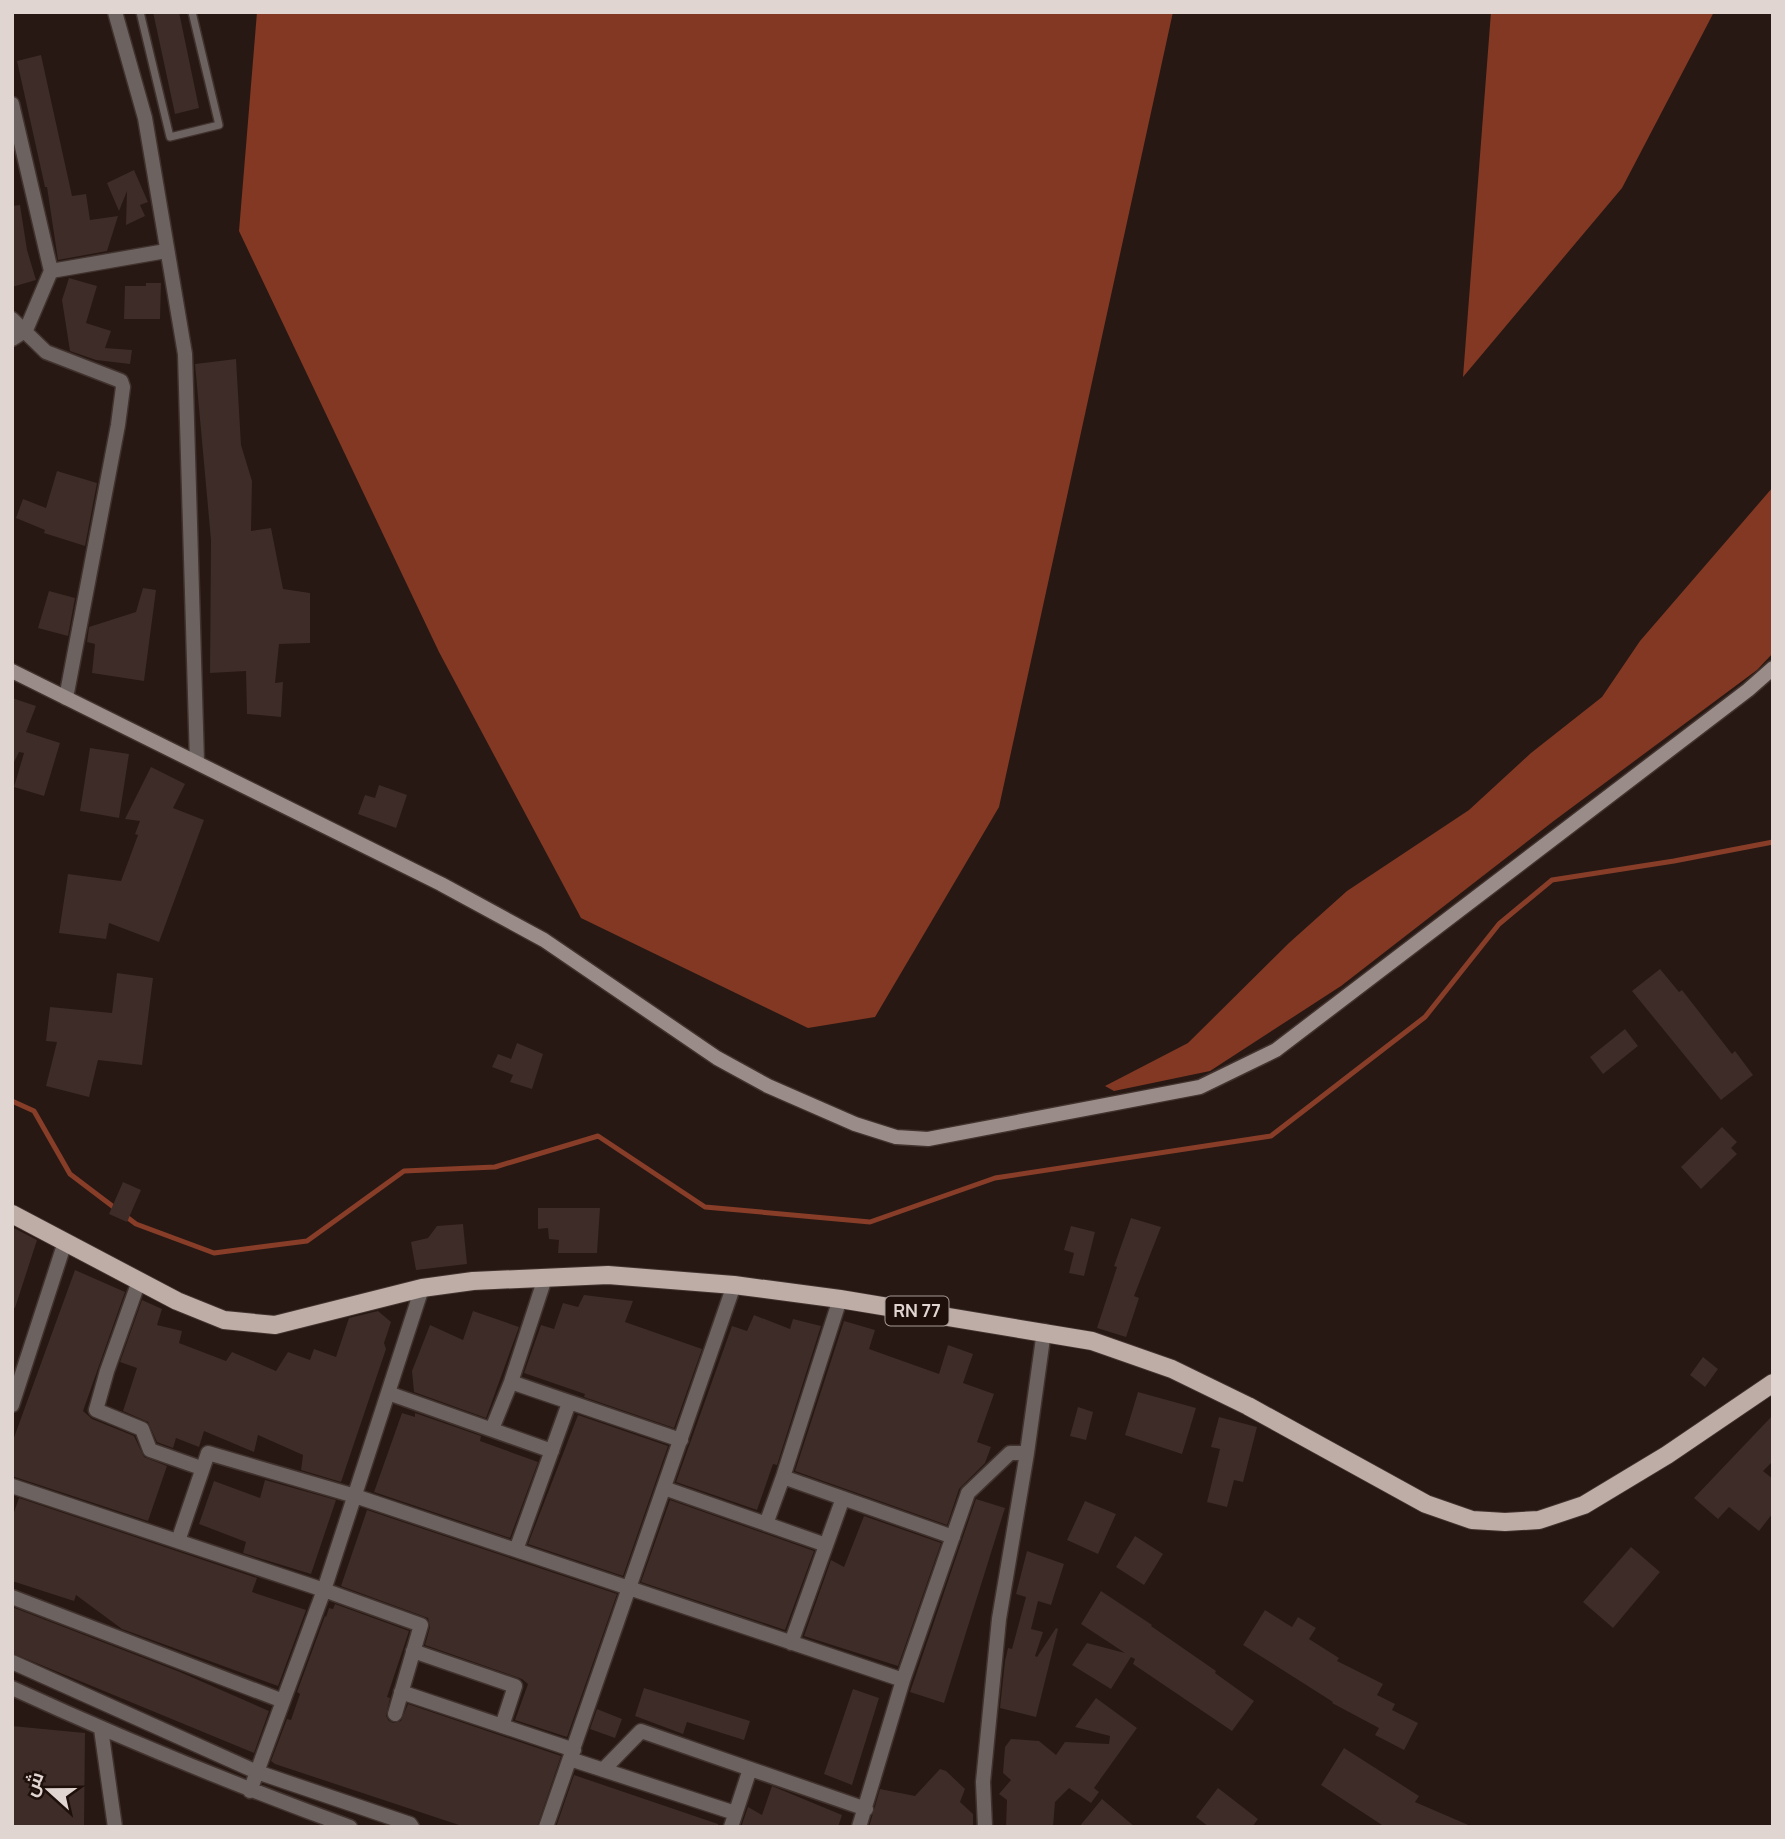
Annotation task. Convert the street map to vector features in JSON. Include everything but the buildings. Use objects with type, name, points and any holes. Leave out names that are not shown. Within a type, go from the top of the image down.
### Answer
[{"type":"main road","points":[[12,671],[441,884],[544,940],[717,1058],[768,1086],[855,1124],[896,1137],[928,1139],[1200,1087],[1276,1050],[1726,707],[1773,668]]},
{"type":"main road","name":"RN 77","points":[[12,1214],[177,1301],[224,1320],[275,1325],[422,1288],[473,1281],[608,1275],[734,1285],[1045,1331],[1092,1341],[1172,1369],[1248,1406],[1426,1504],[1472,1520],[1539,1520],[1584,1504],[1667,1455],[1773,1383]]},
{"type":"street","points":[[115,12],[145,118],[185,354],[197,762]]},
{"type":"street","points":[[12,104],[17,141],[51,271],[26,330],[12,339]]},
{"type":"street","points":[[51,271],[166,251]]},
{"type":"street","points":[[12,319],[46,352],[121,381],[123,387],[116,438],[66,698]]},
{"type":"street","points":[[12,1405],[65,1242]]},
{"type":"street","points":[[492,1429],[511,1382],[545,1278]]},
{"type":"street","points":[[139,1281],[96,1410],[142,1429],[150,1450],[201,1468]]},
{"type":"street","points":[[546,1827],[734,1285]]},
{"type":"street","points":[[250,1791],[324,1590],[422,1288]]},
{"type":"street","points":[[766,1524],[840,1299]]},
{"type":"street","points":[[985,1827],[983,1782],[999,1619],[1045,1331]]},
{"type":"street","points":[[511,1382],[681,1440]]},
{"type":"street","points":[[388,1393],[552,1451]]},
{"type":"street","points":[[516,1550],[569,1403]]},
{"type":"street","points":[[178,1541],[208,1453],[355,1496],[903,1680]]},
{"type":"street","points":[[859,1827],[903,1680],[968,1493],[1010,1453],[1027,1453]]},
{"type":"street","points":[[783,1477],[953,1537]]},
{"type":"street","points":[[12,1486],[421,1625],[395,1714]]},
{"type":"street","points":[[664,1488],[827,1545]]},
{"type":"street","points":[[791,1643],[844,1498]]},
{"type":"street","points":[[12,1597],[283,1701]]},
{"type":"street","points":[[413,1651],[516,1686],[502,1726]]},
{"type":"street","points":[[12,1662],[257,1772],[413,1826]]},
{"type":"street","points":[[12,1688],[101,1729],[250,1791],[350,1827]]},
{"type":"street","points":[[401,1692],[502,1726],[572,1754],[603,1770],[733,1820],[750,1769]]},
{"type":"street","points":[[101,1729],[115,1827]]},
{"type":"street","points":[[603,1770],[641,1731],[866,1809]]},
{"type":"lane","points":[[140,12],[170,137],[219,125],[192,12]]},
{"type":"shaded area","points":[[257,12],[1173,12],[999,807],[875,1017],[808,1028],[581,918],[439,652],[239,231]]},
{"type":"shaded area","points":[[1491,12],[1714,12],[1622,188],[1463,377]]},
{"type":"shaded area","points":[[1773,487],[1773,653],[1757,670],[1555,820],[1341,986],[1210,1071],[1114,1091],[1105,1086],[1188,1043],[1289,943],[1347,891],[1469,810],[1531,753],[1602,697],[1640,641]]},
{"type":"waterway","points":[[12,1101],[34,1111],[70,1174],[136,1224],[214,1253],[307,1241],[404,1171],[495,1167],[598,1136],[705,1207],[870,1222],[995,1178],[1271,1136],[1425,1017],[1499,924],[1552,880],[1773,842]]}]
